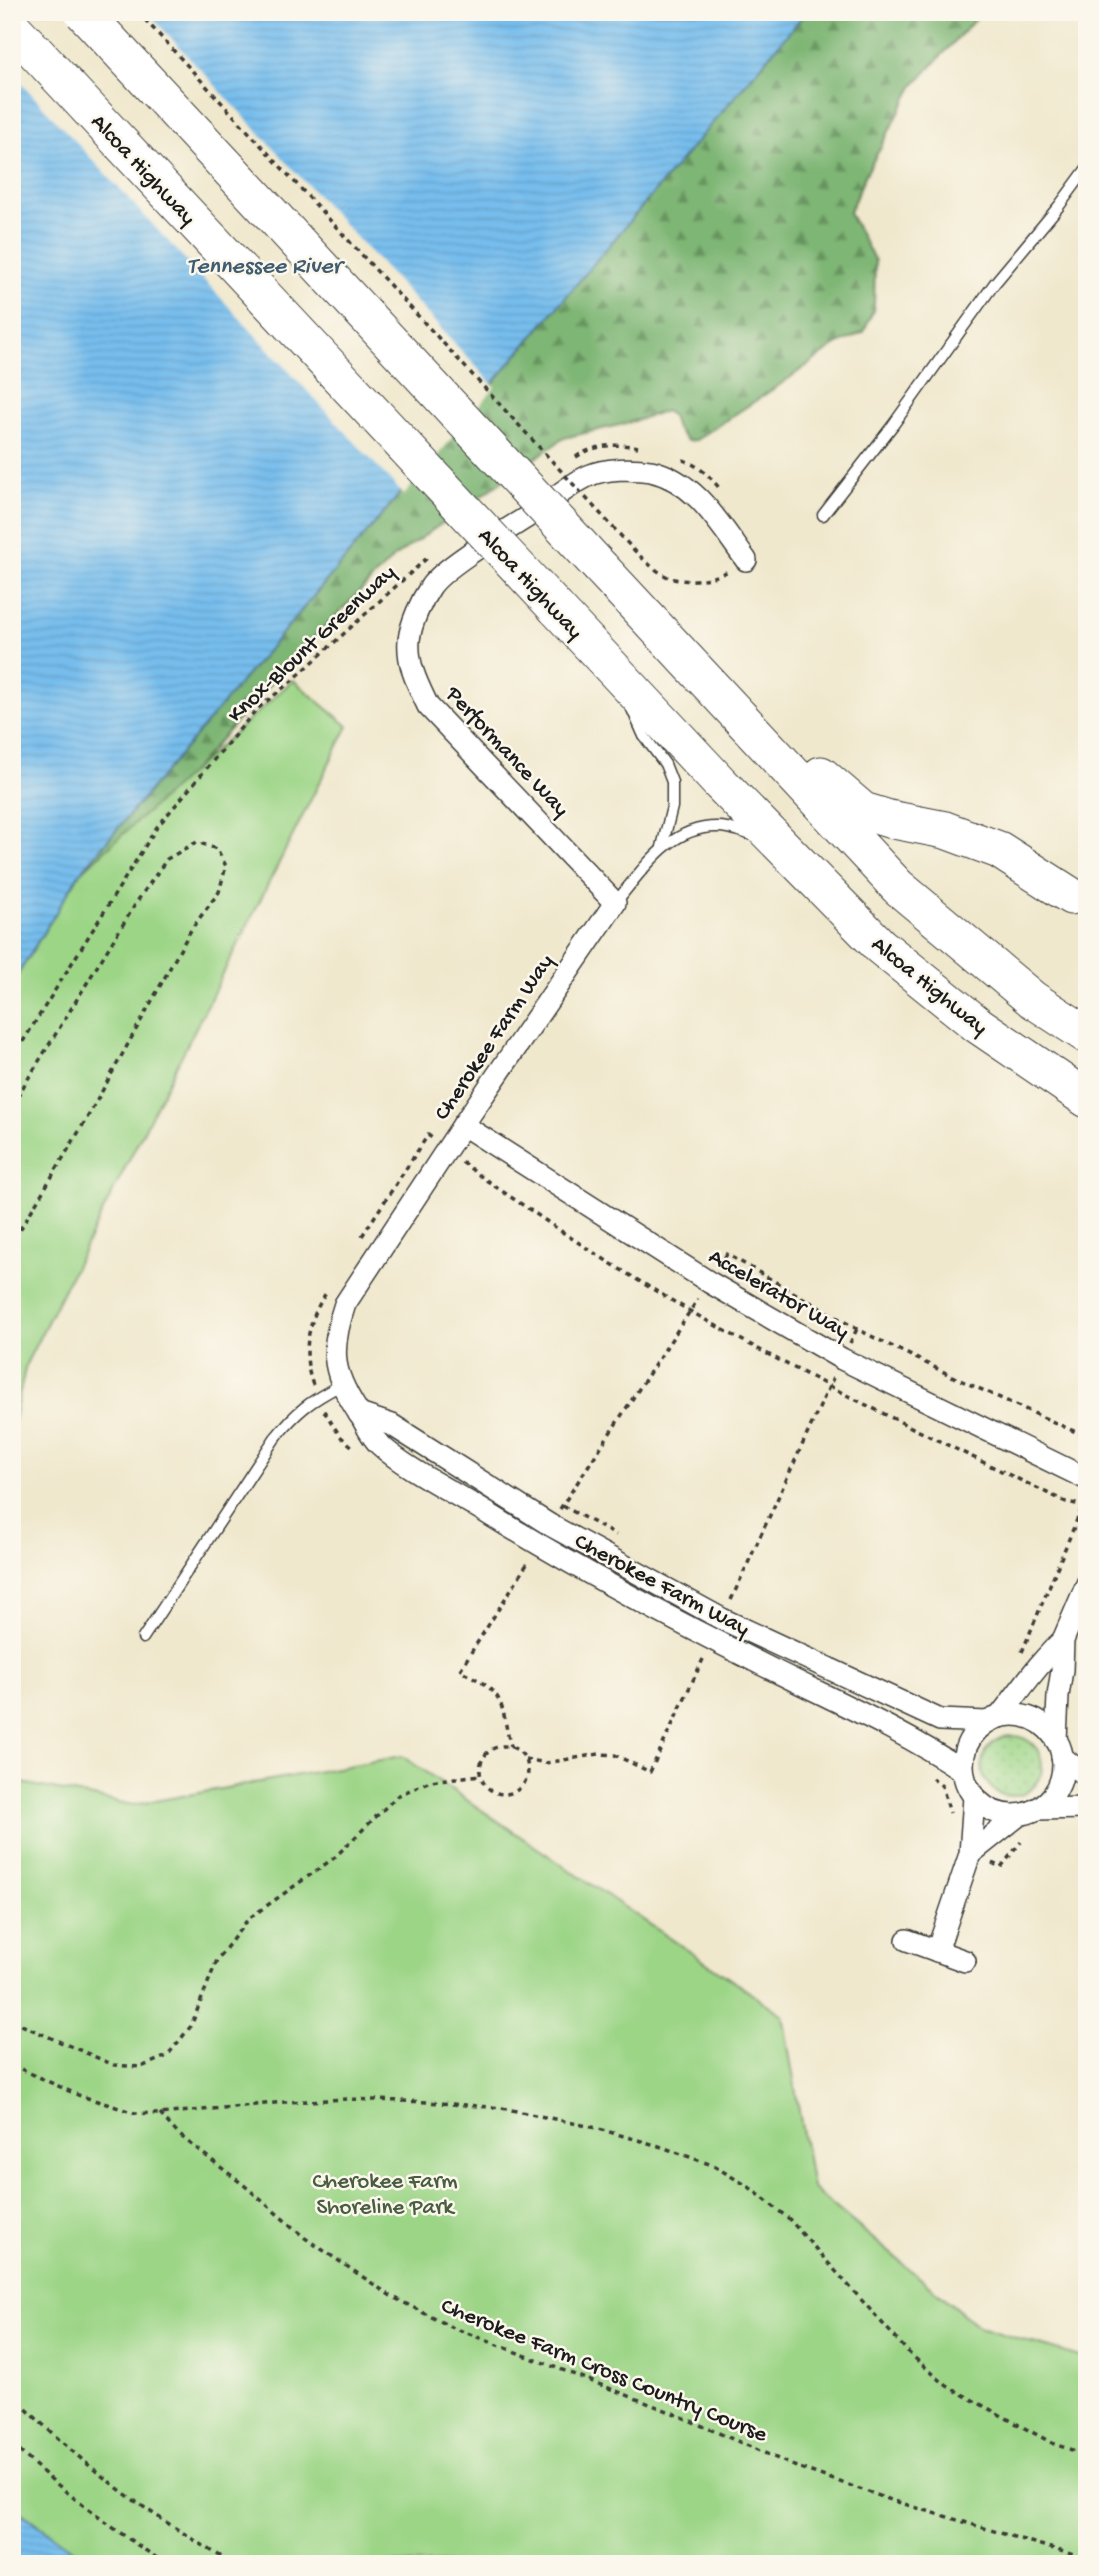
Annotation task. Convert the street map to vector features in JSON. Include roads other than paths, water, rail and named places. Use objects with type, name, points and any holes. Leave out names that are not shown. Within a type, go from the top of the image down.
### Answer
[{"type":"highway","points":[[83,12],[898,887],[1032,999],[1087,1035]]},
{"type":"highway","name":"Alcoa Highway","points":[[12,27],[613,669],[880,946],[978,1025],[1087,1099]]},
{"type":"highway","points":[[651,621],[685,635],[812,768],[863,811],[945,830],[999,850],[1071,896]]},
{"type":"street","name":"Performance Way","points":[[615,903],[428,706],[416,682],[410,661],[409,639],[418,612],[432,585],[454,566],[590,475],[623,469],[652,471],[684,484],[705,506],[746,560]]},
{"type":"street","name":"Cherokee Farm Way","points":[[615,903],[447,1148],[345,1304],[337,1329],[334,1356],[341,1385],[378,1444],[533,1554],[929,1748],[963,1771]]},
{"type":"street","name":"Accelerator Way","points":[[463,1125],[709,1282],[842,1359],[1087,1479]]},
{"type":"street","name":"Cherokee Farm Way","points":[[359,1414],[391,1426],[550,1525],[722,1619],[940,1720],[993,1719]]},
{"type":"street","points":[[970,1854],[1048,1800],[1058,1787],[1062,1772],[1058,1696],[1063,1640],[1087,1584]]},
{"type":"street","points":[[1063,1640],[1044,1658],[1032,1676],[993,1719],[975,1731],[963,1757],[963,1771],[974,1797],[995,1811],[1087,1808]]},
{"type":"street","points":[[993,1719],[1016,1715],[1032,1718],[1046,1727],[1059,1748],[1087,1777]]},
{"type":"street","points":[[937,1951],[970,1854],[974,1797]]},
{"type":"street","points":[[907,1940],[965,1961]]},
{"type":"lane","points":[[823,514],[893,425],[994,284],[1087,168]]},
{"type":"lane","name":"Cherokee Farm Way","points":[[613,669],[644,736],[665,764],[672,782],[672,807],[662,847]]},
{"type":"lane","name":"Cherokee Farm Way","points":[[615,903],[662,847],[704,827],[721,827],[778,842]]},
{"type":"lane","points":[[143,1638],[275,1438],[296,1412],[341,1385]]},
{"type":"water","name":"Tennessee River","points":[[12,12],[806,12],[80,873],[12,984]]},
{"type":"water","points":[[12,2506],[92,2564],[12,2564]]},
{"type":"park label","name":"Cherokee Farm Shoreline Park","points":[[385,2192]]}]
